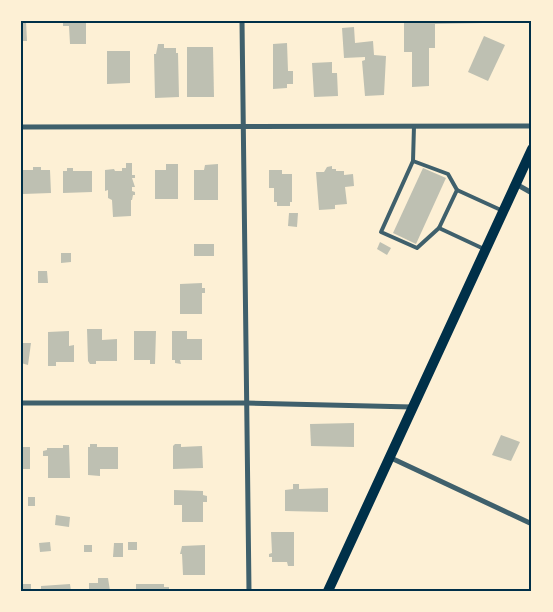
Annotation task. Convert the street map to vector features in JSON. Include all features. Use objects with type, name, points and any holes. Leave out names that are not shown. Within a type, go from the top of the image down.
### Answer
[{"type":"main road","points":[[328,591],[484,249],[532,149]]},
{"type":"street","points":[[242,21],[249,591]]},
{"type":"street","points":[[21,127],[532,126]]},
{"type":"street","points":[[515,184],[532,193]]},
{"type":"street","points":[[21,403],[412,407]]},
{"type":"street","points":[[389,457],[532,524]]},
{"type":"lane","points":[[414,126],[413,161],[381,232],[417,248],[440,228],[457,190]]},
{"type":"lane","points":[[413,161],[448,174],[457,190],[502,211]]},
{"type":"lane","points":[[440,228],[484,249]]},
{"type":"building","points":[[21,21],[26,21],[27,41],[21,41]]},
{"type":"building","points":[[63,21],[86,21],[86,44],[70,44],[69,26],[63,26]]},
{"type":"building","points":[[404,21],[483,21],[483,23],[435,24],[435,48],[429,48],[429,86],[412,87],[412,52],[404,52]]},
{"type":"building","points":[[354,27],[355,43],[373,41],[374,55],[386,56],[384,95],[365,96],[362,61],[365,60],[365,57],[344,58],[342,28]]},
{"type":"building","points":[[484,36],[505,45],[488,81],[468,72]]},
{"type":"building","points":[[287,43],[288,71],[293,71],[293,84],[287,84],[287,88],[273,89],[273,44]]},
{"type":"building","points":[[158,44],[164,44],[164,48],[176,48],[176,53],[178,53],[179,97],[155,98],[154,54],[156,54]]},
{"type":"building","points":[[187,47],[213,47],[214,97],[187,97]]},
{"type":"building","points":[[107,51],[130,51],[130,83],[107,84]]},
{"type":"building","points":[[332,62],[332,73],[337,73],[338,96],[314,97],[312,63]]},
{"type":"building","points":[[126,163],[132,163],[132,175],[135,175],[135,178],[132,178],[135,187],[132,187],[132,191],[135,192],[135,195],[133,195],[131,200],[131,216],[113,217],[112,200],[108,198],[108,190],[105,191],[105,170],[114,169],[115,171],[122,171],[122,168],[126,168]]},
{"type":"building","points":[[166,164],[178,164],[178,199],[155,199],[155,170],[166,170]]},
{"type":"building","points":[[218,164],[218,200],[194,200],[194,170],[204,170],[205,165]]},
{"type":"building","points":[[332,166],[332,169],[336,169],[336,171],[344,171],[344,175],[353,174],[354,186],[345,187],[347,204],[335,205],[335,209],[319,210],[316,172],[324,172],[327,167]]},
{"type":"building","points":[[33,167],[41,167],[41,170],[50,170],[51,193],[23,194],[23,170],[33,170]]},
{"type":"building","points":[[67,168],[73,168],[73,171],[92,171],[92,192],[63,193],[63,171],[67,171]]},
{"type":"building","points":[[423,168],[446,178],[416,244],[393,233]]},
{"type":"building","points":[[269,170],[282,170],[282,174],[292,174],[292,202],[290,202],[290,206],[277,206],[277,202],[274,202],[274,188],[269,188]]},
{"type":"building","points":[[289,213],[298,213],[297,227],[288,226]]},
{"type":"building","points":[[380,242],[391,248],[387,255],[377,249]]},
{"type":"building","points":[[194,244],[214,244],[214,256],[194,256]]},
{"type":"building","points":[[61,253],[71,253],[71,262],[61,263]]},
{"type":"building","points":[[38,271],[47,271],[48,283],[38,283]]},
{"type":"building","points":[[202,283],[205,293],[202,293],[202,314],[180,314],[180,284]]},
{"type":"building","points":[[87,329],[102,329],[102,340],[117,339],[117,361],[96,361],[96,364],[90,364],[88,361]]},
{"type":"building","points":[[69,331],[69,346],[74,345],[74,362],[56,362],[56,366],[48,366],[48,332]]},
{"type":"building","points":[[134,331],[156,331],[155,364],[150,364],[150,360],[134,360]]},
{"type":"building","points":[[172,331],[187,331],[187,339],[202,339],[202,360],[180,360],[181,364],[175,363],[175,360],[172,360]]},
{"type":"building","points":[[21,343],[31,343],[28,365],[21,363]]},
{"type":"building","points":[[354,423],[354,447],[311,446],[310,424]]},
{"type":"building","points":[[501,435],[520,442],[511,461],[492,455]]},
{"type":"building","points":[[90,444],[97,444],[97,447],[118,447],[118,469],[100,469],[100,476],[88,475],[88,447],[90,447]]},
{"type":"building","points":[[181,444],[181,447],[202,446],[203,468],[173,469],[173,446]]},
{"type":"building","points":[[63,445],[69,445],[70,478],[48,478],[48,456],[43,456],[43,451],[47,450],[47,448],[63,448]]},
{"type":"building","points":[[21,447],[30,447],[30,469],[21,469]]},
{"type":"building","points":[[293,484],[299,484],[299,489],[328,488],[328,512],[285,511],[285,490],[293,489]]},
{"type":"building","points":[[174,490],[203,491],[203,495],[207,496],[207,502],[203,502],[203,522],[182,522],[182,505],[174,505]]},
{"type":"building","points":[[28,497],[35,497],[35,506],[28,506]]},
{"type":"building","points":[[56,515],[70,517],[69,527],[55,525]]},
{"type":"building","points":[[271,532],[294,532],[294,566],[288,566],[287,562],[272,562],[272,557],[269,557],[269,554],[272,553]]},
{"type":"building","points":[[50,542],[51,551],[40,552],[39,543]]},
{"type":"building","points":[[128,542],[137,542],[137,550],[128,550]]},
{"type":"building","points":[[114,543],[123,543],[123,557],[113,557]]},
{"type":"building","points":[[84,545],[92,545],[92,552],[84,552]]},
{"type":"building","points":[[205,545],[205,575],[183,575],[182,554],[180,554],[182,546]]},
{"type":"building","points":[[98,578],[108,578],[110,591],[89,591],[89,583],[98,583]]},
{"type":"building","points":[[21,584],[31,584],[31,591],[21,591]]},
{"type":"building","points":[[70,584],[71,591],[41,591],[41,586]]},
{"type":"building","points":[[136,584],[164,584],[164,587],[169,587],[169,591],[136,591]]}]
